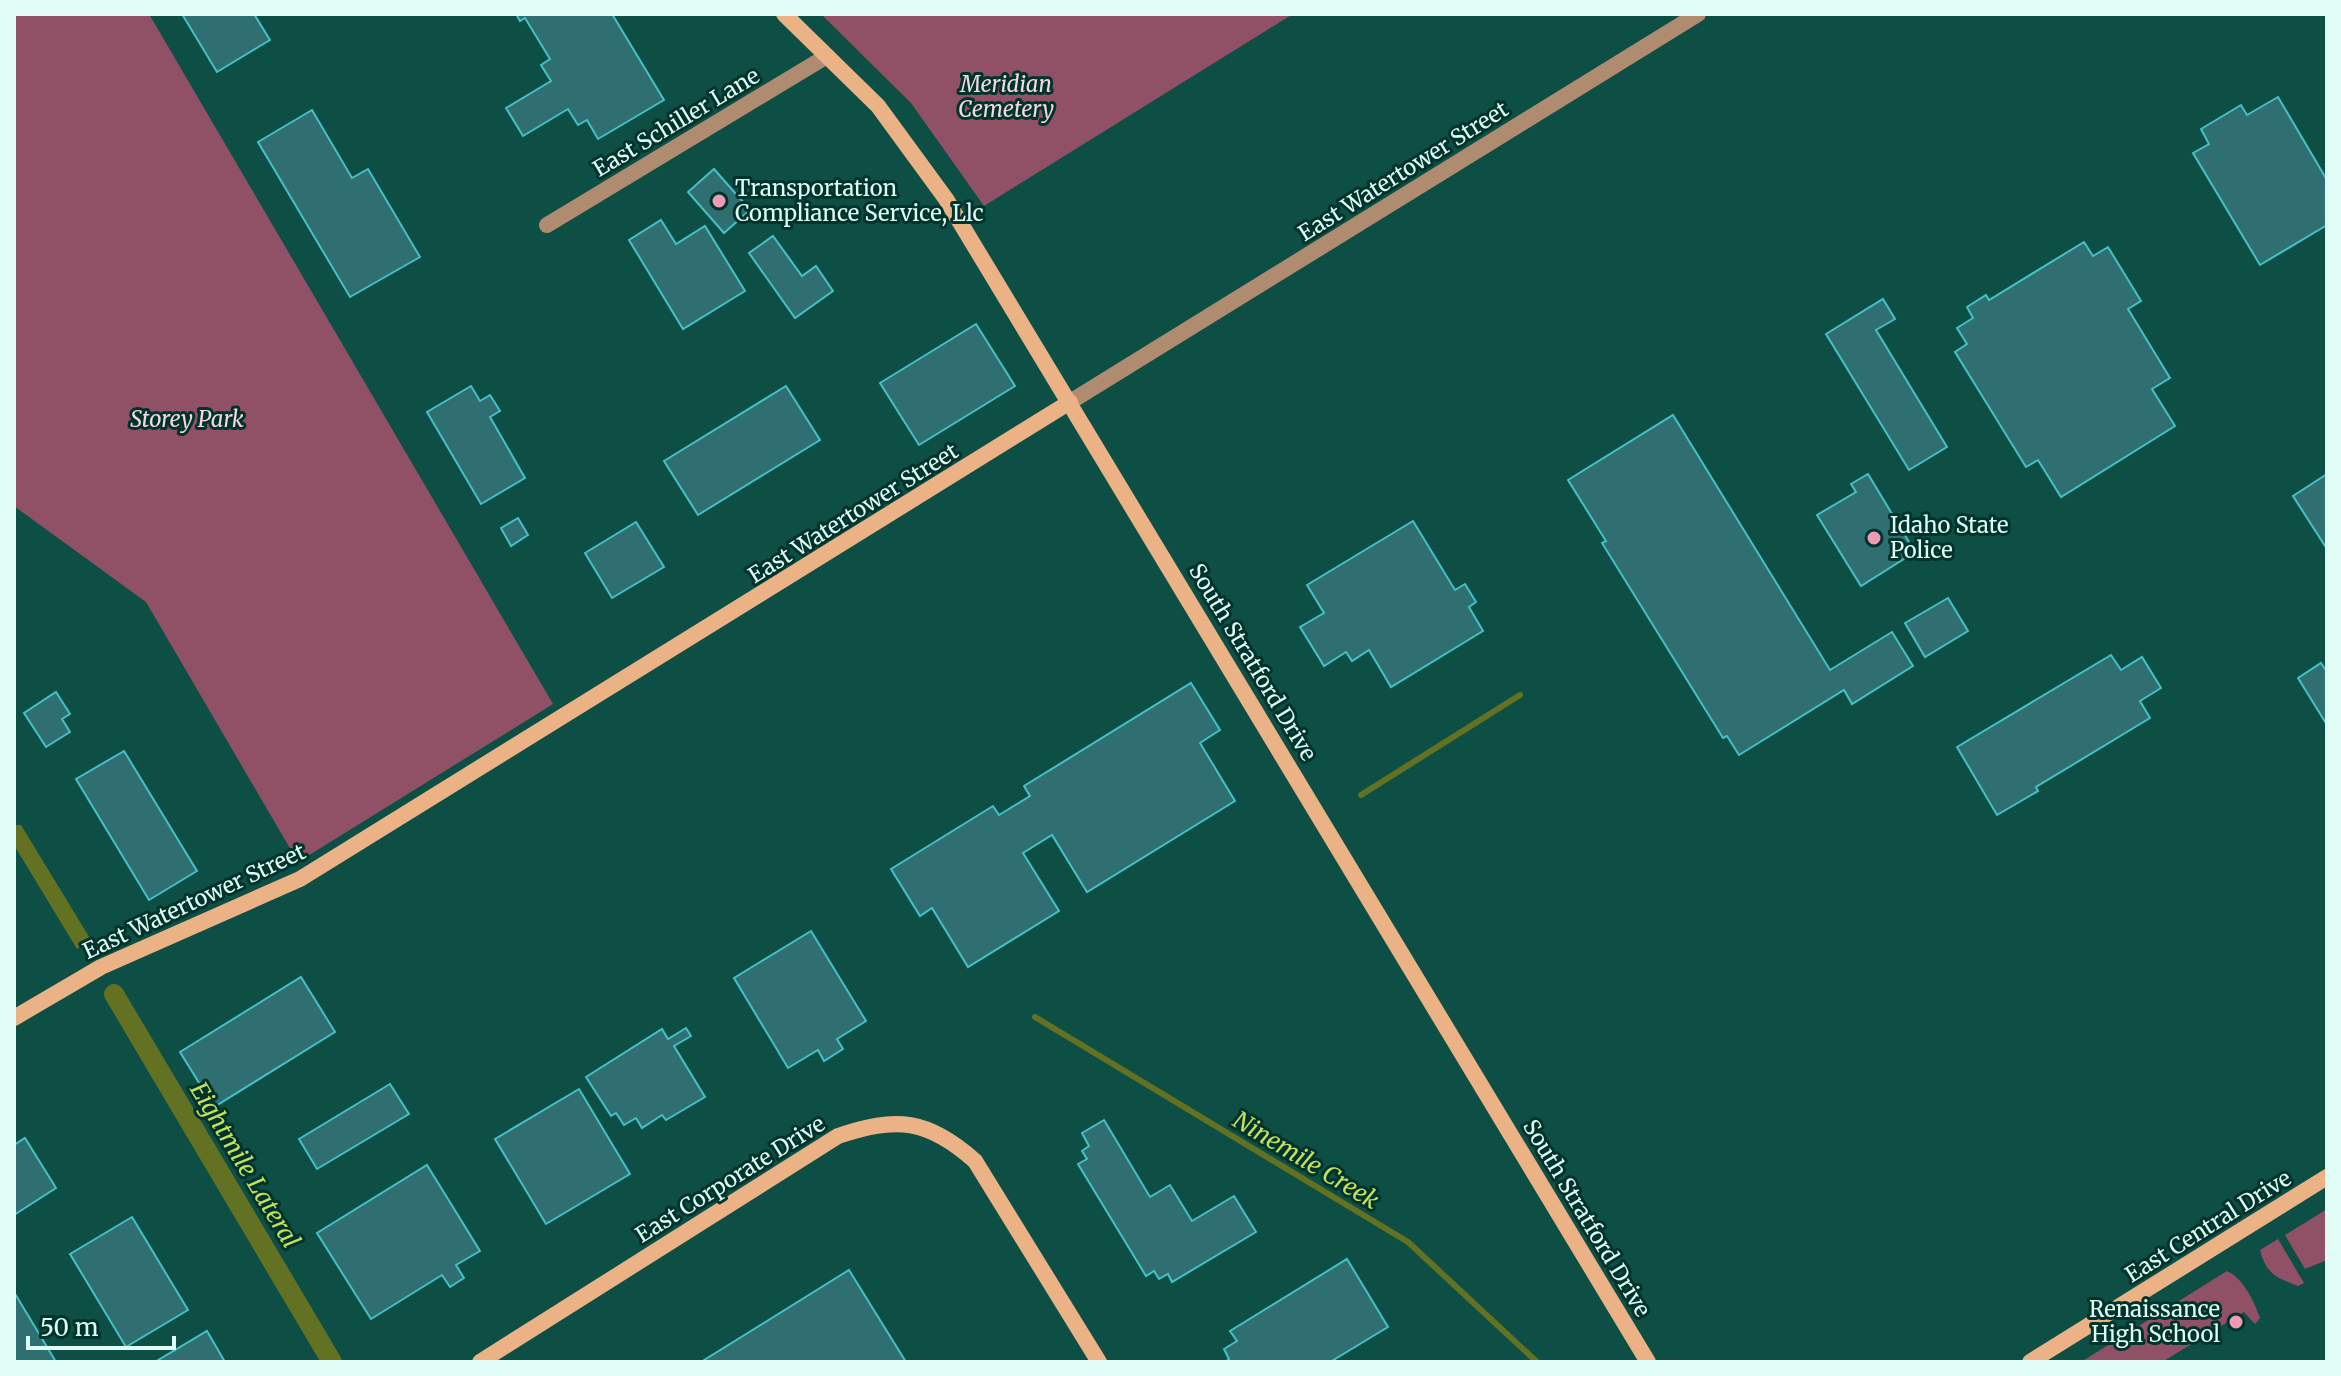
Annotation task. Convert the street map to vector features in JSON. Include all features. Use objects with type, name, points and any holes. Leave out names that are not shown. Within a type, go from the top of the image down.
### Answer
[{"type":"street","name":"South Stratford Drive","points":[[784,14],[878,106],[906,141],[1070,402],[1648,1362]]},
{"type":"street","name":"East Watertower Street","points":[[14,1018],[101,967],[226,915],[312,873],[1698,14]]},
{"type":"street","name":"East Schiller Lane","points":[[547,225],[827,56]]},
{"type":"street","name":"East Corporate Drive","points":[[480,1362],[838,1136],[875,1124],[926,1129],[953,1142],[975,1161],[1099,1362]]},
{"type":"street","name":"East Central Drive","points":[[2030,1362],[2327,1177]]},
{"type":"green space","name":"Storey Park","points":[[14,14],[149,14],[553,704],[298,862],[146,602],[14,506]]},
{"type":"green space","name":"Meridian Cemetery","points":[[821,14],[1293,14],[984,206],[911,103]]},
{"type":"green space","points":[[2327,1209],[2327,1260],[2305,1269],[2285,1235]]},
{"type":"green space","points":[[2278,1239],[2304,1283],[2298,1286],[2284,1280],[2273,1274],[2266,1265],[2260,1250]]},
{"type":"green space","points":[[2227,1271],[2243,1284],[2251,1298],[2260,1318],[2255,1324],[2244,1312],[2162,1362],[2081,1362]]},
{"type":"shaded area","points":[[14,825],[21,825],[91,940],[77,949],[14,845]]},
{"type":"building","points":[[182,14],[254,14],[270,40],[217,72]]},
{"type":"building","points":[[516,14],[612,14],[664,100],[598,139],[587,120],[578,125],[568,109],[523,136],[506,108],[551,81],[541,65],[550,59],[525,18],[520,21]]},
{"type":"building","points":[[2278,97],[2327,180],[2327,225],[2260,265],[2193,153],[2209,144],[2201,129],[2241,105],[2247,115]]},
{"type":"building","points":[[312,110],[352,178],[368,169],[420,257],[350,297],[258,142]]},
{"type":"building","name":"Transportation Compliance Service, Llc","points":[[714,169],[750,210],[724,233],[688,192]]},
{"type":"building","points":[[661,220],[676,244],[705,226],[745,291],[683,329],[629,240]]},
{"type":"building","points":[[773,236],[802,276],[816,266],[833,291],[795,318],[749,253]]},
{"type":"building","points":[[2084,242],[2093,256],[2108,247],[2141,301],[2128,309],[2170,378],[2152,389],[2175,426],[2061,497],[2038,460],[2026,467],[1955,352],[1967,344],[1957,328],[1973,318],[1967,307],[1986,295],[1989,300]]},
{"type":"building","points":[[1883,299],[1895,319],[1876,330],[1947,447],[1909,470],[1826,334]]},
{"type":"building","points":[[976,324],[1015,386],[919,445],[880,383]]},
{"type":"building","points":[[471,386],[480,401],[490,395],[500,411],[490,417],[525,478],[481,504],[427,412]]},
{"type":"building","points":[[786,386],[820,440],[698,515],[664,461]]},
{"type":"building","points":[[1673,415],[1830,670],[1892,632],[1913,666],[1852,704],[1844,690],[1739,755],[1727,736],[1723,738],[1602,543],[1606,541],[1568,480]]},
{"type":"building","points":[[1868,474],[1915,552],[1861,586],[1817,515],[1856,492],[1851,484]]},
{"type":"building","points":[[2327,474],[2327,549],[2293,496]]},
{"type":"building","points":[[518,518],[528,535],[511,546],[501,528]]},
{"type":"building","points":[[1413,521],[1455,590],[1465,584],[1476,602],[1469,607],[1483,631],[1391,687],[1369,650],[1352,661],[1346,652],[1324,666],[1300,627],[1324,613],[1307,585]]},
{"type":"building","points":[[636,522],[664,567],[612,598],[585,553]]},
{"type":"building","points":[[1948,598],[1968,631],[1925,657],[1905,623]]},
{"type":"building","points":[[2111,655],[2121,670],[2142,657],[2161,688],[2140,701],[2150,718],[2036,787],[2038,791],[1997,815],[1957,747]]},
{"type":"building","points":[[2321,663],[2327,672],[2327,725],[2298,678]]},
{"type":"building","points":[[1191,683],[1220,730],[1200,743],[1235,801],[1087,892],[1052,835],[1023,853],[1059,911],[968,967],[932,908],[920,916],[891,869],[993,806],[999,815],[1030,796],[1024,786]]},
{"type":"building","points":[[56,692],[70,714],[62,719],[70,732],[46,747],[24,713]]},
{"type":"building","points":[[124,751],[197,871],[149,900],[76,779]]},
{"type":"building","points":[[811,931],[866,1021],[837,1039],[843,1049],[824,1061],[818,1050],[788,1068],[734,978]]},
{"type":"building","points":[[301,977],[335,1032],[214,1107],[180,1052]]},
{"type":"building","points":[[686,1028],[691,1036],[674,1046],[705,1097],[666,1120],[662,1115],[642,1128],[636,1118],[624,1125],[616,1113],[611,1116],[586,1077],[662,1029],[668,1039]]},
{"type":"building","points":[[390,1084],[409,1114],[317,1169],[299,1139]]},
{"type":"building","points":[[579,1089],[630,1174],[546,1224],[495,1139]]},
{"type":"building","points":[[1104,1120],[1150,1197],[1170,1185],[1192,1221],[1234,1196],[1256,1232],[1172,1282],[1168,1274],[1159,1279],[1154,1271],[1146,1276],[1078,1164],[1087,1159],[1082,1151],[1089,1146],[1082,1133]]},
{"type":"building","points":[[25,1138],[56,1188],[14,1215],[14,1145]]},
{"type":"building","points":[[427,1165],[480,1251],[456,1265],[464,1278],[450,1287],[442,1275],[371,1319],[317,1233]]},
{"type":"building","points":[[132,1217],[188,1310],[126,1347],[70,1254]]},
{"type":"building","points":[[1347,1259],[1388,1327],[1330,1362],[1225,1362],[1229,1359],[1224,1349],[1237,1341],[1230,1331]]},
{"type":"building","points":[[849,1270],[906,1362],[701,1362]]},
{"type":"building","points":[[14,1292],[56,1362],[14,1362]]},
{"type":"building","points":[[207,1331],[225,1362],[155,1362]]},
{"type":"waterway","points":[[1361,795],[1520,695]]},
{"type":"waterway","name":"Eightmile Lateral","points":[[114,994],[332,1362]]},
{"type":"waterway","name":"Ninemile Creek","points":[[1035,1017],[1408,1242],[1537,1362]]},
{"type":"place","name":"Transportation Compliance Service, Llc","points":[[719,201]]},
{"type":"place","name":"Idaho State Police","points":[[1874,538]]},
{"type":"place","name":"Renaissance High School","points":[[2236,1322]]}]
